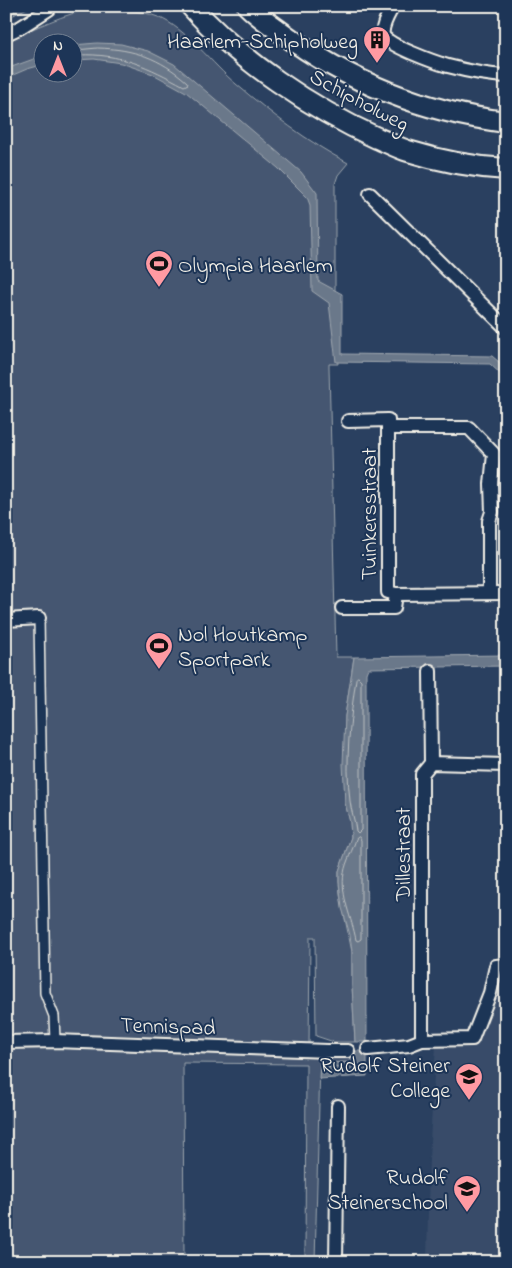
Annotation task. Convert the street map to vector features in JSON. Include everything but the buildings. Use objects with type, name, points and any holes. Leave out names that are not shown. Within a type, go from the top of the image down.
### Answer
[{"type":"main road","name":"Schipholweg","points":[[191,6],[244,57],[314,105],[358,129],[406,151],[457,164],[506,169]]},
{"type":"main road","name":"Schipholweg","points":[[248,6],[303,49],[379,89],[444,111],[506,122]]},
{"type":"street","points":[[393,6],[384,24],[383,34],[387,41],[416,55],[448,66],[506,76]]},
{"type":"street","points":[[6,34],[49,9]]},
{"type":"street","points":[[370,194],[506,328]]},
{"type":"street","points":[[348,421],[388,420],[388,428],[469,428],[494,454],[491,484],[492,512],[490,521],[489,593]]},
{"type":"street","name":"Tuinkersstraat","points":[[388,428],[388,592],[396,594]]},
{"type":"street","points":[[342,608],[394,608],[396,594],[506,593]]},
{"type":"street","points":[[6,620],[39,618],[45,993],[54,1016],[55,1041]]},
{"type":"street","name":"Dillestraat","points":[[422,1040],[422,774],[431,763],[430,671]]},
{"type":"street","points":[[431,763],[506,765]]},
{"type":"street","points":[[368,1049],[409,1045],[422,1040],[472,1039],[490,993],[496,966],[506,965]]},
{"type":"street","name":"Tennispad","points":[[6,1042],[55,1041],[348,1051]]},
{"type":"street","points":[[336,1262],[338,1106]]},
{"type":"shaded area","name":"Nol Houtkamp Sportpark","points":[[95,8],[135,11],[150,14],[168,22],[179,29],[227,76],[262,106],[304,136],[348,163],[338,175],[335,184],[335,309],[338,364],[329,364],[329,367],[336,657],[354,657],[345,716],[345,803],[350,822],[351,837],[339,871],[339,882],[352,952],[355,1042],[334,1042],[316,1036],[315,937],[310,937],[309,1048],[320,1051],[355,1051],[355,1062],[320,1063],[315,1262],[305,1262],[306,1064],[183,1063],[184,1262],[6,1262],[6,41],[72,14]]},
{"type":"shaded area","points":[[498,984],[506,984],[506,1262],[427,1262],[429,1158],[436,1045],[479,1044]]},
{"type":"water","points":[[6,6],[31,6],[6,19]]},
{"type":"water","points":[[82,44],[121,44],[148,51],[174,64],[301,172],[317,193],[318,281],[342,294],[342,354],[492,356],[506,368],[506,379],[490,364],[336,362],[329,303],[312,291],[310,205],[307,197],[278,168],[186,92],[153,74],[121,63],[94,59],[82,60]]},
{"type":"water","points":[[32,60],[32,68],[6,78],[6,69]]},
{"type":"water","points":[[506,655],[506,666],[368,668],[366,673],[367,1042],[355,1042],[352,952],[350,935],[342,908],[339,882],[339,871],[351,837],[350,822],[345,803],[343,764],[345,716],[354,657]]},
{"type":"water","points":[[355,1051],[367,1051],[367,1076],[319,1079],[320,1063],[355,1062]]},
{"type":"place","name":"Haarlem-Schipholweg","points":[[377,64]]},
{"type":"place","name":"Olympia Haarlem","points":[[159,288]]},
{"type":"place","name":"Nol Houtkamp Sportpark","points":[[159,670]]},
{"type":"place","name":"Rudolf Steiner College","points":[[469,1101]]},
{"type":"place","name":"Rudolf Steinerschool","points":[[467,1213]]}]
